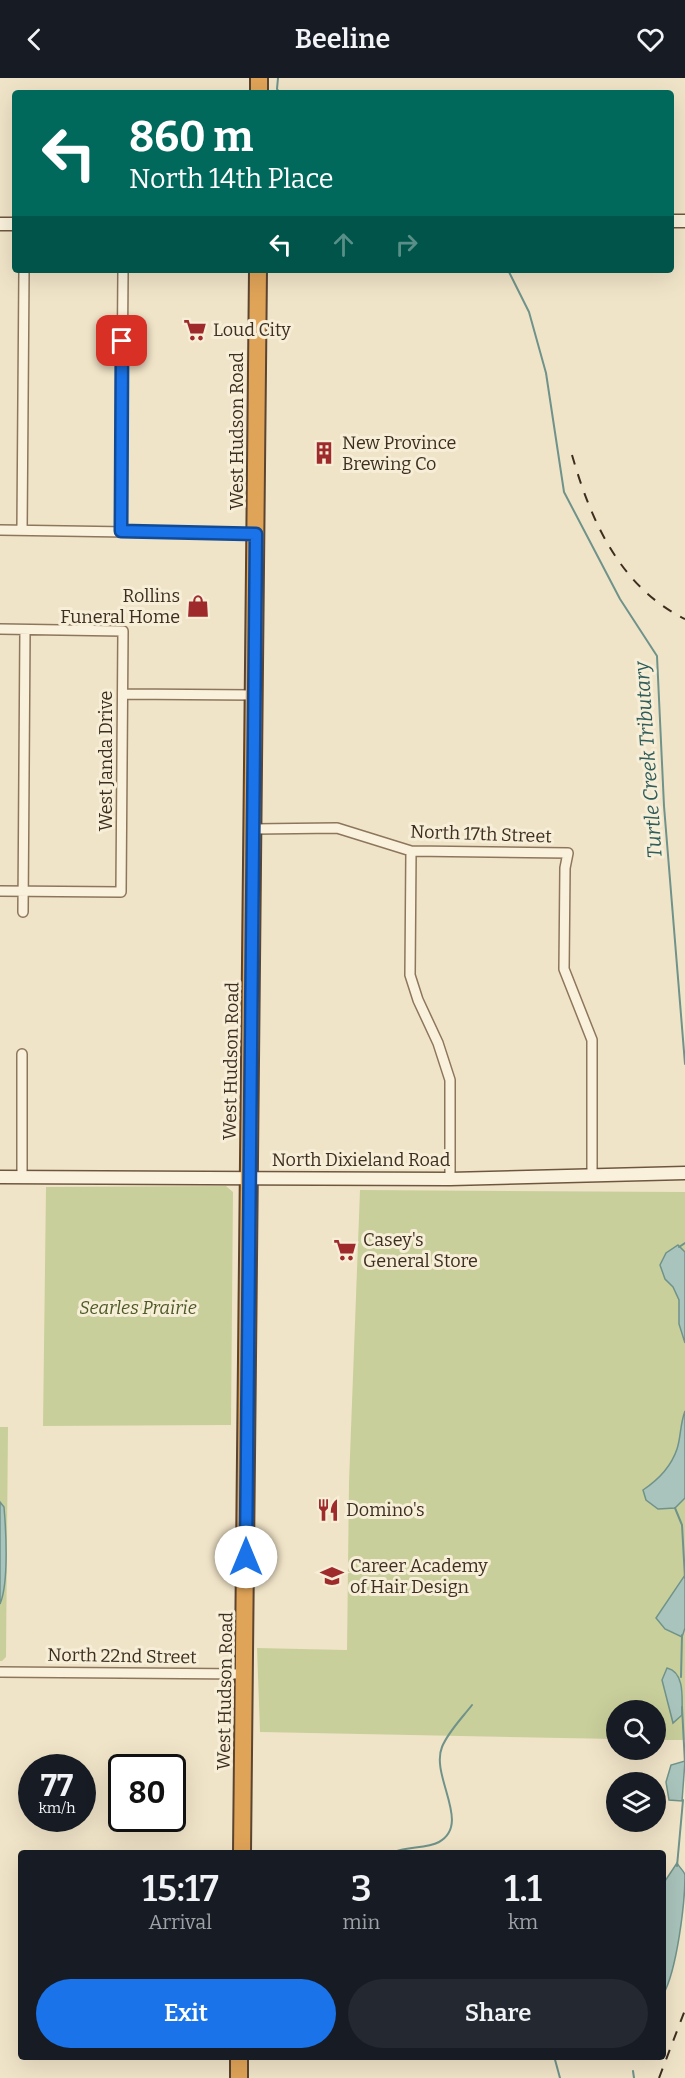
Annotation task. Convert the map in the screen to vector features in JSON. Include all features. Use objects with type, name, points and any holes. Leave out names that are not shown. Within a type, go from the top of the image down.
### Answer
[{"type":"highway","name":"West Hudson Road","points":[[242,1850],[258,273]]},
{"type":"highway","points":[[239,2060],[239,2078]]},
{"type":"main road","name":"North Dixieland Road","points":[[0,1177],[450,1179],[685,1173]]},
{"type":"street","points":[[22,530],[24,273]]},
{"type":"street","points":[[121,531],[123,273]]},
{"type":"street","points":[[0,530],[256,534]]},
{"type":"street","points":[[0,629],[25,630],[23,912]]},
{"type":"street","name":"West Janda Drive","points":[[23,891],[121,892],[123,694],[123,632],[25,630]]},
{"type":"street","points":[[123,694],[254,695]]},
{"type":"street","name":"North 17th Street","points":[[252,829],[337,828],[411,851],[568,853],[565,868],[564,969],[592,1040],[592,1174]]},
{"type":"street","points":[[411,851],[410,975],[418,1000],[438,1043],[450,1080],[450,1179]]},
{"type":"street","points":[[0,891],[23,891]]},
{"type":"street","points":[[22,1054],[22,1177]]},
{"type":"street","name":"North 22nd Street","points":[[0,1672],[244,1674]]},
{"type":"green space","name":"Searles Prairie","points":[[226,1186],[233,1192],[231,1425],[43,1426],[46,1187]]},
{"type":"green space","points":[[360,1190],[685,1192],[685,1740],[666,1740],[666,1700],[606,1700],[606,1739],[260,1732],[257,1648],[347,1650],[349,1482]]},
{"type":"green space","points":[[0,1427],[8,1427],[6,1657],[2,1661],[0,1661]]},
{"type":"water","points":[[678,1245],[685,1252],[685,1343],[679,1324],[679,1300],[673,1287],[665,1279],[660,1265],[666,1253]]},
{"type":"water","points":[[685,1411],[685,1498],[675,1508],[658,1509],[646,1500],[643,1490],[659,1477],[671,1462],[678,1444]]},
{"type":"water","points":[[0,1502],[4,1507],[6,1556],[5,1583],[0,1604]]},
{"type":"water","points":[[685,1575],[685,1628],[682,1637],[665,1629],[656,1618]]},
{"type":"water","points":[[667,1668],[673,1670],[680,1680],[682,1694],[682,1715],[673,1723],[662,1680]]},
{"type":"water","points":[[685,1761],[682,1801],[669,1800],[666,1782],[671,1765]]},
{"type":"water","points":[[677,1863],[685,1875],[684,1902],[676,1953],[666,1988],[666,1880]]},
{"type":"waterway","name":"Turtle Creek Tributary","points":[[278,78],[278,90]]},
{"type":"waterway","name":"Turtle Creek Tributary","points":[[510,273],[529,312],[546,373],[564,492],[620,599],[657,656],[664,806],[685,1064]]},
{"type":"waterway","name":"Turtle Creek Tributary","points":[[679,1247],[685,1243]]},
{"type":"waterway","name":"Turtle Creek Tributary","points":[[675,1508],[682,1525],[685,1578]]},
{"type":"waterway","name":"Turtle Creek Tributary","points":[[681,1677],[682,1635]]},
{"type":"waterway","points":[[401,1850],[434,1844],[448,1834],[452,1824],[441,1772],[442,1747],[472,1705]]},
{"type":"waterway","name":"Turtle Creek Tributary","points":[[682,1707],[685,1764]]},
{"type":"waterway","name":"Turtle Creek Tributary","points":[[677,1866],[683,1800]]},
{"type":"waterway","points":[[555,2060],[560,2078]]},
{"type":"waterway","name":"Turtle Creek Tributary","points":[[633,2071],[634,2078]]},
{"type":"railway","points":[[572,455],[589,504],[611,550],[643,589],[662,605],[685,619]]},
{"type":"railway","points":[[666,2060],[685,2010]]},
{"type":"railway","points":[[659,2078],[666,2060]]},
{"type":"place","name":"Loud City","points":[[195,330]]},
{"type":"place","name":"New Province Brewing Co","points":[[324,453]]},
{"type":"place","name":"Rollins Funeral Home","points":[[198,606]]},
{"type":"place","name":"Casey's General Store","points":[[345,1250]]},
{"type":"place","name":"Domino's","points":[[328,1510]]},
{"type":"place","name":"Career Academy of Hair Design","points":[[332,1576]]},
{"type":"route","points":[[122,341],[121,531],[256,534],[246,1557]]}]
